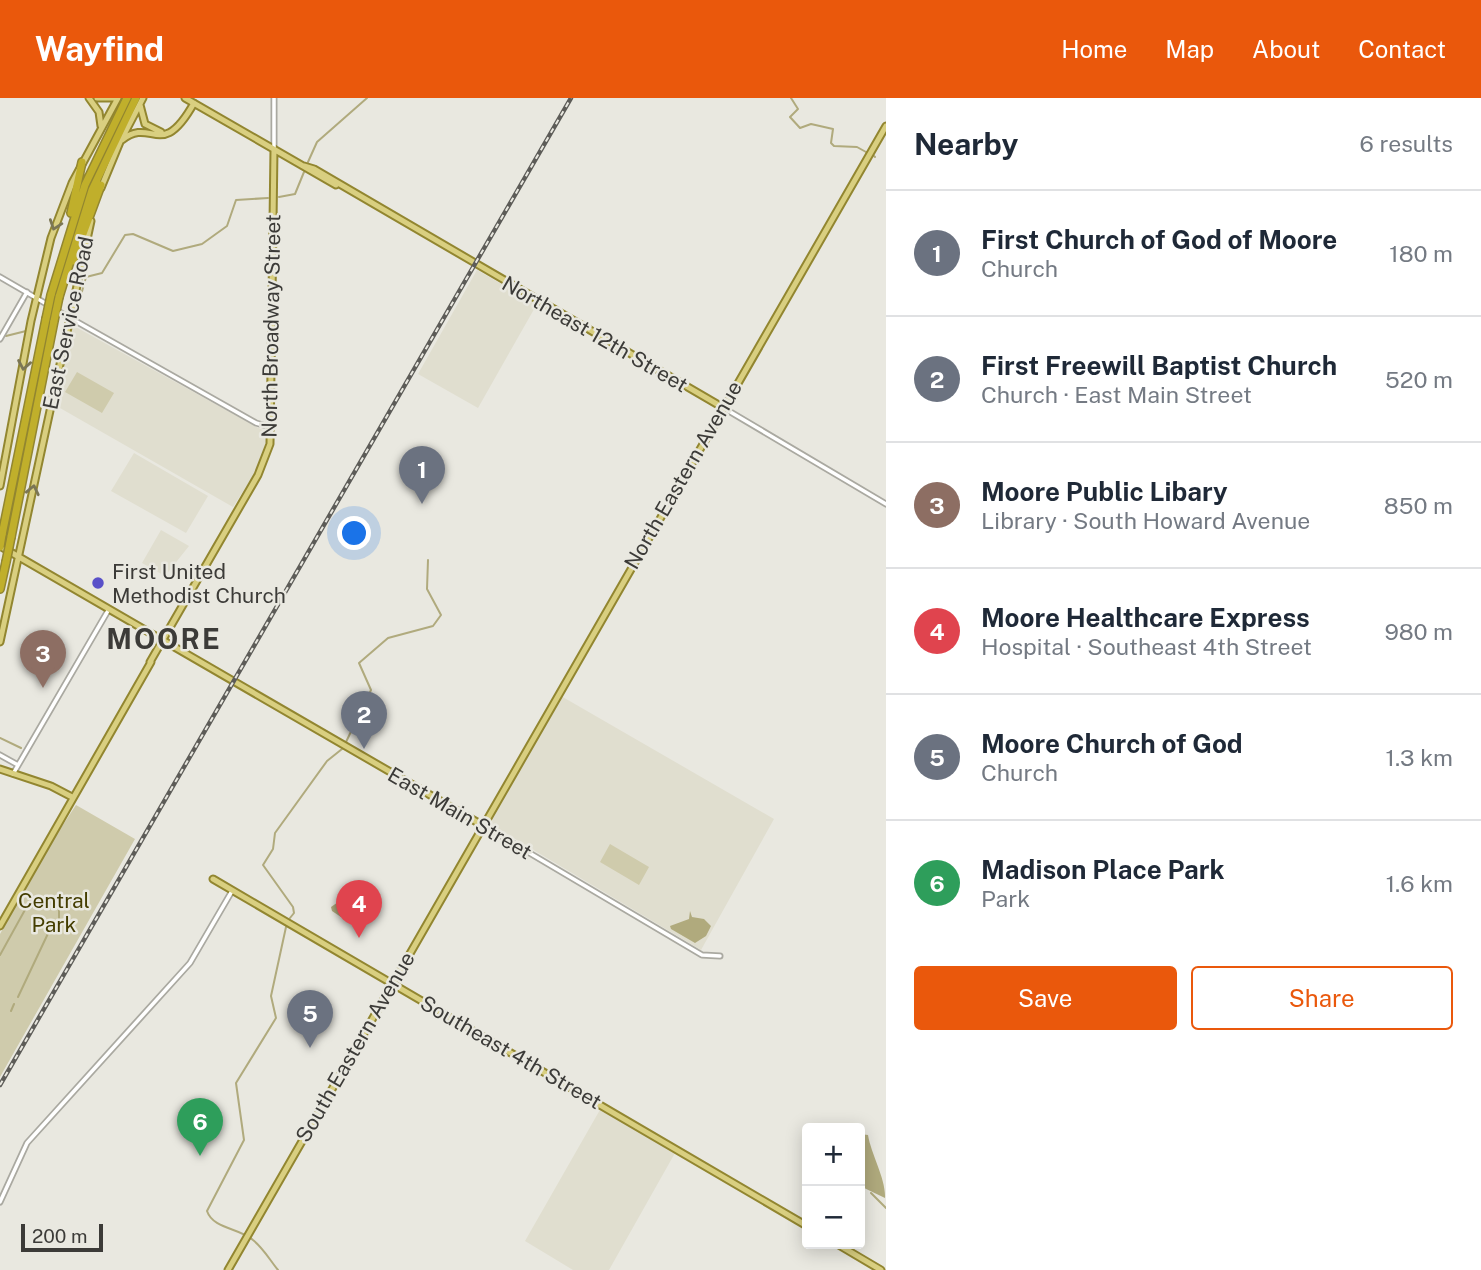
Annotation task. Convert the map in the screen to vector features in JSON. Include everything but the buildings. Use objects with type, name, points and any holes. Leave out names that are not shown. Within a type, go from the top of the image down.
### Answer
[{"type":"highway","points":[[71,225],[97,158],[127,98]]},
{"type":"highway","points":[[64,277],[92,190],[140,100]]},
{"type":"highway","points":[[0,589],[6,562],[6,536],[82,162]]},
{"type":"highway","points":[[55,296],[101,185]]},
{"type":"highway","points":[[0,547],[6,536]]},
{"type":"main road","points":[[89,98],[99,112],[101,129]]},
{"type":"main road","points":[[97,98],[113,98]]},
{"type":"main road","points":[[0,486],[36,298],[56,221],[82,162],[118,98]]},
{"type":"main road","points":[[140,100],[143,122],[153,130],[161,132],[177,125],[190,101]]},
{"type":"main road","name":"East Service Road","points":[[0,642],[88,231],[101,185],[140,100]]},
{"type":"main road","points":[[120,142],[134,134],[173,132],[190,101]]},
{"type":"main road","name":"Northeast 12th Street","points":[[190,101],[722,407]]},
{"type":"main road","name":"North Eastern Avenue","points":[[482,825],[886,126]]},
{"type":"main road","name":"North Broadway Street","points":[[0,926],[262,469],[272,427],[274,149]]},
{"type":"main road","name":"East Main Street","points":[[0,547],[482,825]]},
{"type":"main road","points":[[0,770],[52,786],[72,797]]},
{"type":"main road","name":"South Eastern Avenue","points":[[228,1270],[482,825]]},
{"type":"main road","name":"Southeast 4th Street","points":[[213,879],[802,1223]]},
{"type":"main road","points":[[845,1249],[881,1270]]},
{"type":"street","name":"North Broadway Street","points":[[274,98],[274,149]]},
{"type":"street","points":[[0,277],[256,423],[272,427]]},
{"type":"street","points":[[0,338],[27,292]]},
{"type":"street","name":"Northeast 12th Street","points":[[722,407],[886,504]]},
{"type":"street","points":[[13,774],[109,609]]},
{"type":"street","points":[[0,755],[18,765]]},
{"type":"street","name":"East Main Street","points":[[482,825],[696,952],[708,957],[720,956]]},
{"type":"street","points":[[0,1202],[27,1143],[190,963],[232,891]]},
{"type":"shaded area","points":[[477,270],[537,304],[478,408],[418,374]]},
{"type":"shaded area","points":[[72,325],[266,432],[266,442],[256,471],[233,507],[53,404]]},
{"type":"shaded area","points":[[134,453],[208,496],[186,533],[111,491]]},
{"type":"shaded area","points":[[161,530],[189,546],[165,576],[142,563]]},
{"type":"shaded area","points":[[561,696],[774,819],[701,950],[490,824]]},
{"type":"shaded area","points":[[369,890],[375,897],[371,907],[341,917],[332,911],[331,907],[341,900],[363,900]]},
{"type":"shaded area","points":[[690,911],[692,917],[704,919],[711,926],[706,936],[695,943],[670,926],[689,919]]},
{"type":"shaded area","points":[[601,1108],[675,1153],[609,1270],[573,1270],[525,1241]]},
{"type":"shaded area","points":[[865,1135],[868,1135],[885,1198],[865,1188]]},
{"type":"green space","points":[[77,372],[114,393],[102,413],[65,392]]},
{"type":"green space","name":"Central Park","points":[[76,805],[135,839],[0,1077],[0,934],[47,849]]},
{"type":"green space","points":[[610,844],[649,867],[639,885],[600,862]]},
{"type":"waterway","points":[[308,162],[317,142],[367,98]]},
{"type":"waterway","points":[[791,98],[798,109],[790,117],[800,128],[811,124],[833,129],[831,143],[834,146],[857,147],[866,152]]},
{"type":"waterway","points":[[279,197],[295,194],[304,172]]},
{"type":"waterway","points":[[76,313],[86,277],[102,273],[125,235],[133,234],[173,251],[202,244],[227,226],[236,200],[268,198]]},
{"type":"waterway","points":[[6,336],[26,331]]},
{"type":"waterway","points":[[346,742],[371,690],[359,663],[388,638],[433,626],[441,615],[427,589],[428,560]]},
{"type":"waterway","points":[[0,738],[21,748]]},
{"type":"waterway","points":[[290,918],[294,913],[293,907],[263,865],[273,849],[275,833],[327,761],[342,749]]},
{"type":"waterway","points":[[18,997],[52,925],[59,919],[59,910],[75,897]]},
{"type":"waterway","points":[[0,955],[26,908],[50,904],[53,899]]},
{"type":"waterway","points":[[278,1270],[253,1240],[221,1225],[210,1217],[207,1211],[244,1140],[236,1083],[276,1018],[271,996],[286,927]]},
{"type":"waterway","points":[[11,1011],[14,1004]]},
{"type":"waterway","points":[[871,1193],[886,1208]]},
{"type":"railway","points":[[0,1085],[571,98]]},
{"type":"place","name":"First Church of God of Moore","points":[[422,504]]},
{"type":"place","name":"First United Methodist Church","points":[[98,583]]},
{"type":"place","name":"Moore Public Libary","points":[[43,688]]},
{"type":"place","name":"First Freewill Baptist Church","points":[[364,749]]},
{"type":"place","name":"Moore Healthcare Express","points":[[359,938]]},
{"type":"place","name":"Moore Church of God","points":[[310,1048]]},
{"type":"place","name":"Madison Place Park","points":[[200,1156]]},
{"type":"district","name":"MOORE","points":[[164,638]]}]
